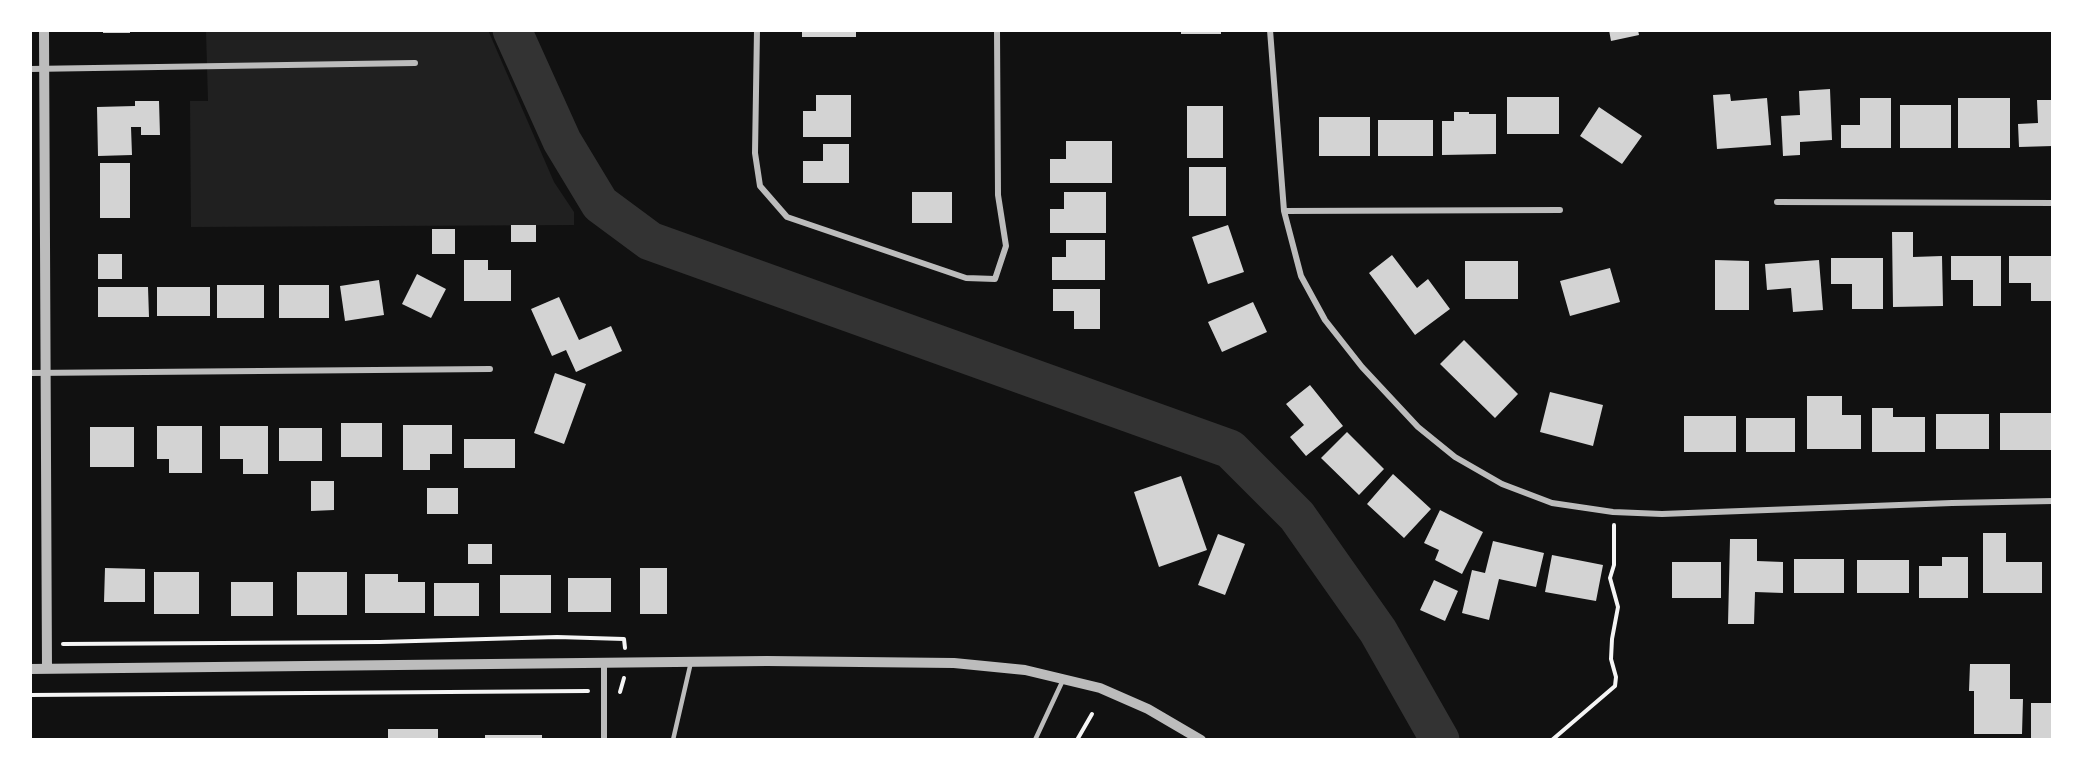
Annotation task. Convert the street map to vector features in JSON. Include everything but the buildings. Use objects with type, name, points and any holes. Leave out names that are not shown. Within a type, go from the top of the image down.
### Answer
[{"type":"street","points":[[44,30],[47,669]]},
{"type":"street","points":[[757,30],[755,153],[760,186],[787,217],[966,278],[995,279],[1006,246],[998,195],[998,30]]},
{"type":"street","points":[[1270,30],[1284,211],[1301,276],[1325,320],[1362,367],[1418,427],[1455,457],[1502,484],[1552,503],[1613,512],[2053,501]]},
{"type":"street","points":[[30,69],[415,63]]},
{"type":"street","points":[[1777,202],[2053,203]]},
{"type":"street","points":[[1284,211],[1560,210]]},
{"type":"street","points":[[30,373],[490,369]]},
{"type":"street","points":[[30,669],[691,662],[954,663],[1025,670],[1110,692],[1148,710],[1201,740]]},
{"type":"street","points":[[604,663],[604,740]]},
{"type":"lane","points":[[673,740],[691,662]]},
{"type":"lane","points":[[1035,740],[1063,679]]},
{"type":"path","points":[[1552,740],[1615,686],[1616,677],[1611,659],[1618,608],[1610,578],[1614,565],[1613,512]]},
{"type":"path","points":[[46,644],[380,642],[557,637],[624,639],[625,652]]},
{"type":"path","points":[[620,692],[626,674]]},
{"type":"path","points":[[30,695],[588,691]]},
{"type":"path","points":[[1077,740],[1092,714]]},
{"type":"shaded area","points":[[193,30],[488,30],[554,182],[574,212],[574,225],[191,227],[190,101],[208,101],[206,31]]},
{"type":"waterway","points":[[512,30],[562,141],[600,204],[650,241],[1230,449],[1297,516],[1378,631],[1440,740]]}]
